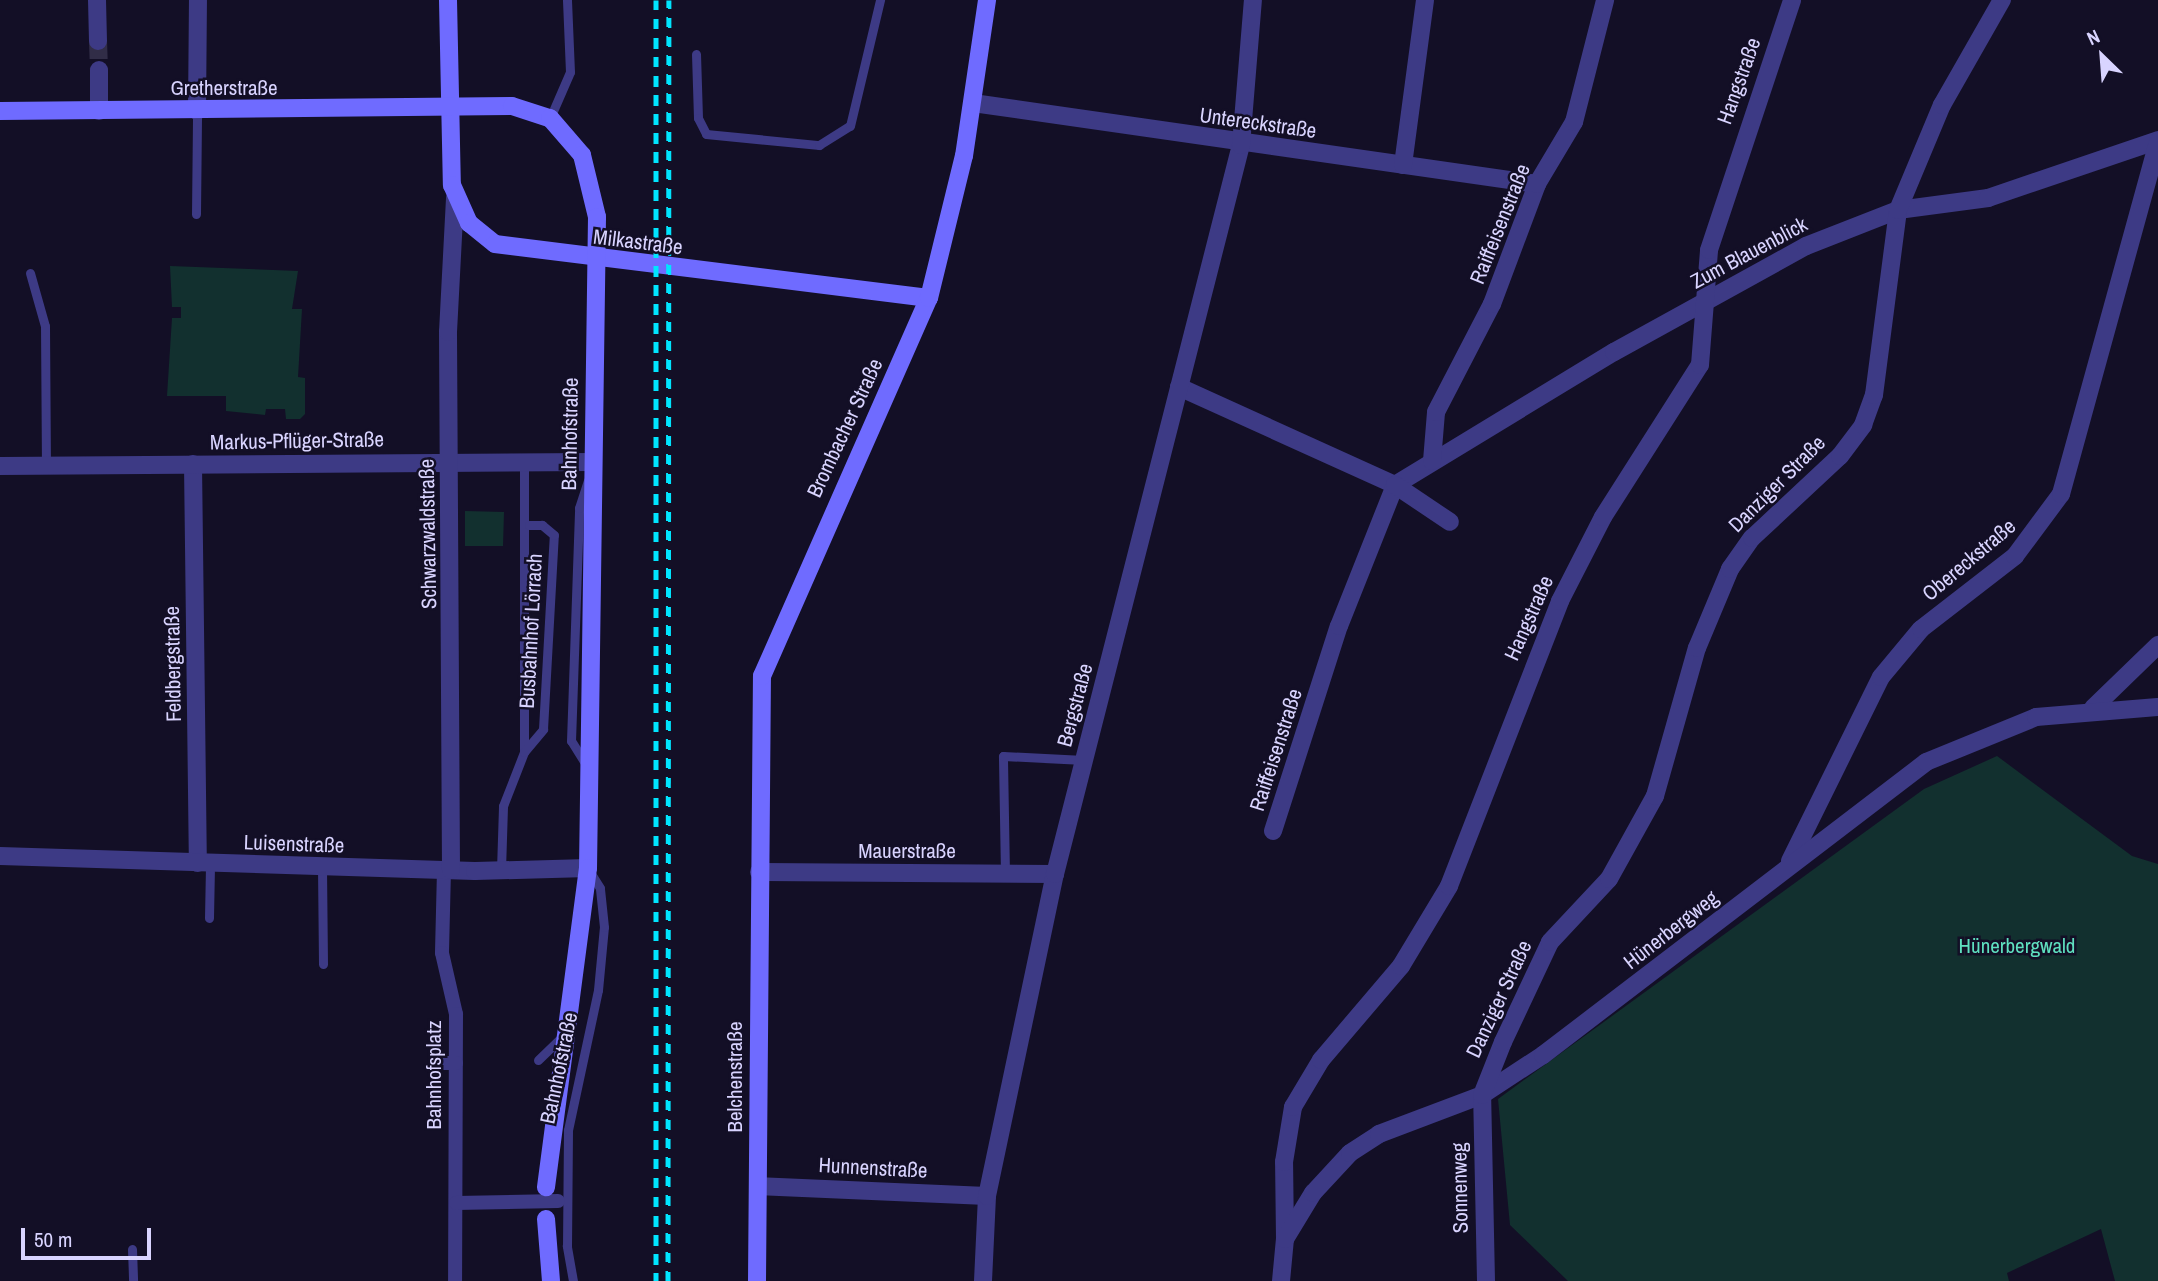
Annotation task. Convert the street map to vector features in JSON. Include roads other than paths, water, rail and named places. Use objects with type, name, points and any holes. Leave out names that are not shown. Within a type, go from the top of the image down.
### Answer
[{"type":"main road","points":[[448,0],[449,108],[455,197]]},
{"type":"main road","name":"Brombacher Straße","points":[[758,872],[762,676],[929,298],[973,103],[987,0]]},
{"type":"main road","points":[[449,108],[512,106],[550,118]]},
{"type":"main road","name":"Gretherstraße","points":[[0,111],[449,108]]},
{"type":"main road","name":"Bahnhofstraße","points":[[545,1187],[570,1024],[588,868],[585,763],[597,217],[582,155],[550,118]]},
{"type":"main road","name":"Milkastraße","points":[[455,197],[480,234],[511,249],[929,298]]},
{"type":"main road","name":"Belchenstraße","points":[[757,1281],[758,872]]},
{"type":"main road","points":[[546,1219],[551,1281]]},
{"type":"street","points":[[97,0],[98,41]]},
{"type":"street","points":[[197,111],[198,0]]},
{"type":"street","name":"Bergstraße","points":[[983,1281],[986,1196],[1055,874],[1241,145],[1253,0]]},
{"type":"street","points":[[1403,164],[1425,0]]},
{"type":"street","name":"Raiffeisenstraße","points":[[1432,461],[1436,412],[1492,304],[1537,184],[1574,122],[1605,0]]},
{"type":"street","name":"Hangstraße","points":[[1286,1239],[1284,1162],[1293,1107],[1321,1060],[1401,966],[1449,886],[1560,601],[1603,517],[1700,365],[1702,304],[1709,250],[1792,0]]},
{"type":"street","name":"Danziger Straße","points":[[1482,1095],[1550,942],[1609,879],[1654,796],[1697,648],[1730,569],[1752,538],[1840,456],[1863,425],[1874,395],[1898,210],[1942,105],[2002,0]]},
{"type":"street","points":[[99,70],[99,111]]},
{"type":"street","name":"Untereckstraße","points":[[973,103],[1241,145],[1403,164],[1537,184]]},
{"type":"street","name":"Zum Blauenblick","points":[[1395,485],[1432,461],[1806,246],[1898,210],[1987,198],[2158,140]]},
{"type":"street","name":"Obereckstraße","points":[[1787,867],[1881,677],[1922,629],[2015,556],[2061,495],[2158,140]]},
{"type":"street","name":"Schwarzwaldstraße","points":[[448,870],[448,332],[455,197]]},
{"type":"street","points":[[1179,387],[1395,485],[1450,522]]},
{"type":"street","name":"Markus-Pflüger-Straße","points":[[0,466],[593,462]]},
{"type":"street","name":"Feldbergstraße","points":[[193,464],[204,864]]},
{"type":"street","name":"Raiffeisenstraße","points":[[1273,831],[1339,626],[1395,485]]},
{"type":"street","points":[[2094,708],[2158,645]]},
{"type":"street","name":"Hünerbergweg","points":[[1281,1281],[1286,1239],[1313,1193],[1350,1153],[1379,1134],[1482,1095],[1604,1011],[1926,762],[2001,726],[2094,708],[2158,707]]},
{"type":"street","name":"Luisenstraße","points":[[0,856],[322,868],[501,871],[588,868]]},
{"type":"street","name":"Bahnhofsplatz","points":[[448,870],[442,953],[456,1014],[455,1281]]},
{"type":"street","name":"Mauerstraße","points":[[758,872],[1055,874]]},
{"type":"street","points":[[438,1063],[456,1063]]},
{"type":"street","name":"Sonnenweg","points":[[1482,1095],[1486,1281]]},
{"type":"street","name":"Hunnenstraße","points":[[758,1186],[986,1196]]},
{"type":"street","points":[[456,1203],[558,1201]]},
{"type":"lane","points":[[550,118],[570,72],[566,0]]},
{"type":"lane","points":[[696,54],[698,118],[706,134],[818,145],[850,125],[880,0]]},
{"type":"lane","points":[[196,214],[197,111]]},
{"type":"lane","points":[[30,273],[45,326],[46,465]]},
{"type":"lane","name":"Busbahnhof Lörrach","points":[[524,462],[529,524],[524,752]]},
{"type":"lane","name":"Busbahnhof Lörrach","points":[[501,871],[503,806],[524,752],[543,729],[554,535],[542,525],[529,524]]},
{"type":"lane","points":[[1005,874],[1003,756],[1084,760]]},
{"type":"lane","points":[[204,864],[209,918]]},
{"type":"lane","points":[[322,868],[323,964]]},
{"type":"lane","name":"Bahnhofstraße","points":[[573,1281],[567,1246],[568,1130],[598,990],[604,927],[600,888],[588,868]]},
{"type":"lane","points":[[538,1060],[570,1024]]},
{"type":"lane","points":[[132,1249],[133,1281]]},
{"type":"tunnel","points":[[98,41],[99,70]]},
{"type":"railway","points":[[656,0],[656,1281]]},
{"type":"railway","points":[[668,1281],[669,0]]},
{"type":"park label","name":"Hünerbergwald","points":[[2017,946]]}]
